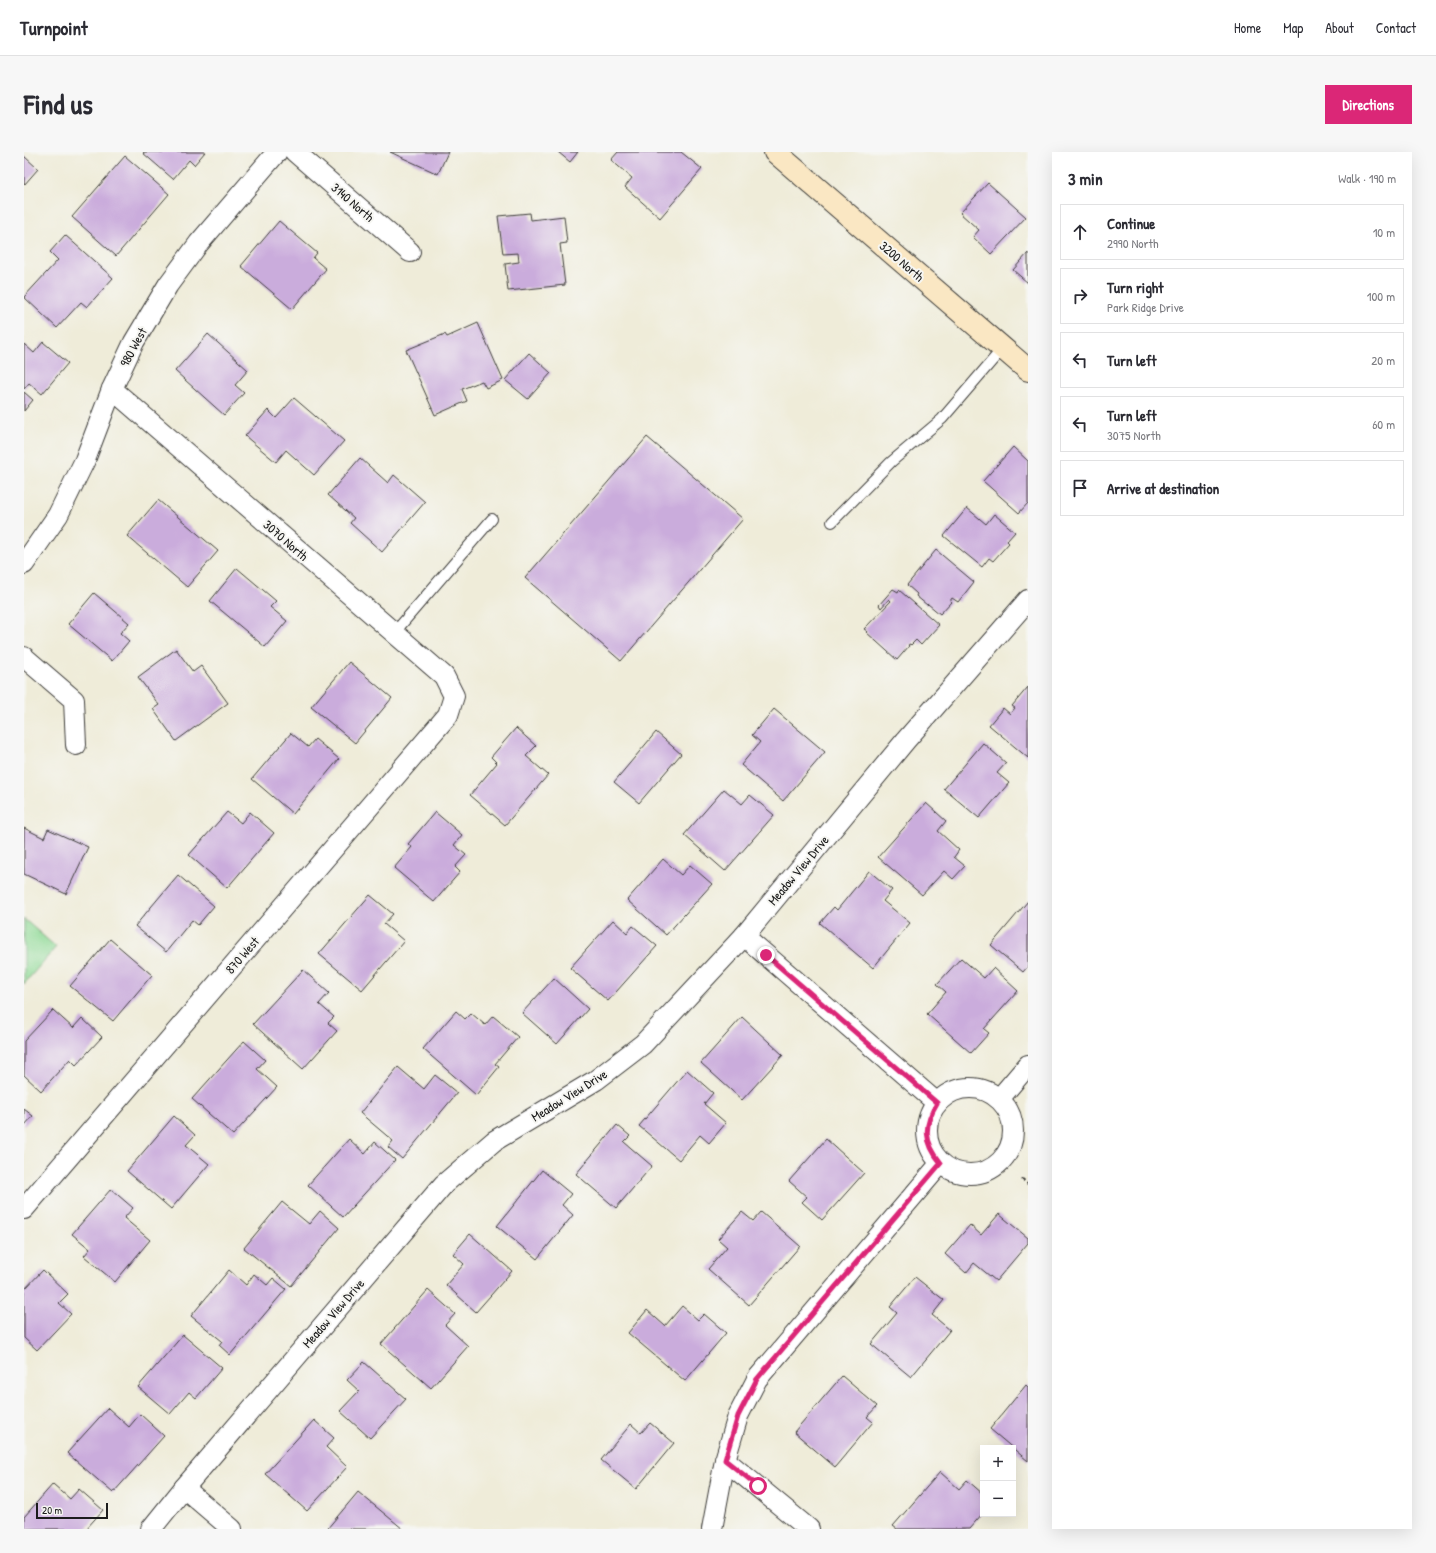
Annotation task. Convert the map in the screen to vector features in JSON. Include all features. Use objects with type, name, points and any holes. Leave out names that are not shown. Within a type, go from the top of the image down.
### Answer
[{"type":"street","name":"980 West","points":[[24,564],[58,515],[85,460],[112,389],[134,342],[168,285],[199,243],[277,152]]},
{"type":"street","name":"3140 North","points":[[295,152],[410,252]]},
{"type":"street","name":"3200 North","points":[[775,152],[1028,370]]},
{"type":"street","name":"3070 North","points":[[112,389],[444,676],[454,696]]},
{"type":"street","name":"Meadow View Drive","points":[[152,1529],[184,1488],[444,1184],[494,1141],[596,1080],[643,1044],[744,936],[906,740],[1028,600]]},
{"type":"street","points":[[24,657],[74,700],[76,745]]},
{"type":"street","name":"870 West","points":[[24,1209],[448,715],[454,696]]},
{"type":"street","points":[[744,936],[937,1103]]},
{"type":"street","points":[[999,1100],[1028,1065]]},
{"type":"street","points":[[967,1088],[979,1089],[989,1093],[999,1100],[1006,1109],[1011,1120],[1013,1132],[1011,1144],[1006,1155],[997,1164],[987,1170],[975,1174],[951,1170],[941,1163],[933,1152],[928,1140],[927,1127],[931,1114],[937,1103],[946,1095],[956,1090],[967,1088]]},
{"type":"street","points":[[712,1529],[725,1460],[738,1416],[757,1379],[941,1163]]},
{"type":"street","points":[[725,1460],[809,1529]]},
{"type":"street","points":[[184,1488],[232,1529]]},
{"type":"lane","points":[[832,522],[891,462],[942,419],[1003,348]]},
{"type":"lane","points":[[394,634],[492,519]]},
{"type":"path","points":[[1022,1179],[1028,1184]]},
{"type":"green space","points":[[24,919],[56,947],[24,984]]},
{"type":"building","points":[[205,152],[194,165],[189,160],[173,179],[143,153]]},
{"type":"building","points":[[390,152],[448,152],[438,174]]},
{"type":"building","points":[[558,152],[578,152],[570,162]]},
{"type":"building","points":[[618,152],[681,152],[702,169],[660,218],[625,187],[632,178],[611,160]]},
{"type":"building","points":[[24,156],[38,169],[24,185]]},
{"type":"building","points":[[125,156],[169,194],[116,256],[72,217]]},
{"type":"building","points":[[988,183],[1026,217],[991,254],[973,237],[979,230],[960,213]]},
{"type":"building","points":[[530,213],[531,220],[564,216],[567,243],[560,244],[565,285],[508,291],[505,264],[519,262],[518,253],[503,254],[498,216]]},
{"type":"building","points":[[279,221],[317,253],[313,258],[326,269],[292,309],[241,266]]},
{"type":"building","points":[[65,235],[113,278],[87,307],[81,302],[57,328],[24,297],[58,260],[50,252]]},
{"type":"building","points":[[1028,253],[1028,283],[1013,270]]},
{"type":"building","points":[[478,323],[503,380],[486,388],[482,381],[462,389],[467,401],[435,415],[406,350],[445,334],[447,337]]},
{"type":"building","points":[[208,334],[248,370],[235,385],[244,393],[224,415],[175,371]]},
{"type":"building","points":[[43,342],[68,363],[42,394],[29,383],[24,389],[24,344],[34,353]]},
{"type":"building","points":[[529,353],[551,373],[528,399],[505,380]]},
{"type":"building","points":[[24,392],[33,400],[24,411]]},
{"type":"building","points":[[294,398],[344,441],[314,475],[286,450],[276,462],[245,436],[268,410],[276,418]]},
{"type":"building","points":[[647,437],[743,519],[621,661],[525,578]]},
{"type":"building","points":[[1013,447],[1028,461],[1028,503],[1019,513],[983,481]]},
{"type":"building","points":[[360,458],[388,483],[394,475],[425,502],[382,552],[350,523],[354,518],[328,495]]},
{"type":"building","points":[[158,500],[218,551],[187,587],[127,536]]},
{"type":"building","points":[[967,508],[986,524],[994,514],[1015,532],[1007,541],[1009,543],[993,561],[989,558],[982,567],[944,536]]},
{"type":"building","points":[[936,550],[974,582],[958,602],[952,598],[950,601],[951,602],[940,614],[916,596],[917,594],[907,585]]},
{"type":"building","points":[[237,568],[276,601],[270,607],[287,621],[265,647],[210,601]]},
{"type":"building","points":[[893,589],[898,592],[899,590],[939,625],[921,645],[916,640],[911,645],[908,645],[909,646],[897,660],[864,629],[891,601],[889,599],[881,608],[879,605]]},
{"type":"building","points":[[94,593],[129,623],[120,633],[129,641],[112,661],[68,624]]},
{"type":"building","points":[[176,649],[193,672],[201,666],[228,703],[176,741],[153,709],[159,705],[138,677]]},
{"type":"building","points":[[349,662],[392,698],[355,743],[311,707]]},
{"type":"building","points":[[1028,687],[1028,758],[989,725],[1003,708],[1010,714],[1015,708],[1012,706]]},
{"type":"building","points":[[774,709],[825,752],[783,801],[741,765],[760,742],[752,735]]},
{"type":"building","points":[[516,728],[536,746],[526,756],[548,775],[505,825],[470,795],[497,763],[491,757]]},
{"type":"building","points":[[656,732],[681,754],[639,803],[614,782]]},
{"type":"building","points":[[291,733],[308,747],[315,739],[339,759],[293,814],[252,779]]},
{"type":"building","points":[[983,743],[1006,763],[997,773],[1009,783],[979,818],[944,789]]},
{"type":"building","points":[[724,789],[742,804],[750,795],[774,815],[725,871],[684,835]]},
{"type":"building","points":[[926,803],[946,821],[938,831],[959,850],[954,857],[965,866],[953,879],[944,871],[922,895],[878,857]]},
{"type":"building","points":[[227,812],[241,823],[250,812],[274,833],[227,888],[189,855]]},
{"type":"building","points":[[435,812],[462,835],[454,845],[466,855],[455,867],[460,872],[434,902],[394,868],[412,847],[408,844]]},
{"type":"building","points":[[24,828],[44,838],[48,829],[88,847],[66,894],[24,874]]},
{"type":"building","points":[[663,859],[681,875],[690,865],[712,884],[666,935],[627,900]]},
{"type":"building","points":[[869,871],[892,890],[883,901],[910,923],[873,968],[820,923],[834,907],[837,910]]},
{"type":"building","points":[[178,875],[214,906],[198,925],[192,920],[166,952],[135,926]]},
{"type":"building","points":[[370,895],[393,914],[384,924],[404,941],[362,990],[319,954]]},
{"type":"building","points":[[1028,901],[1028,966],[1023,972],[991,945]]},
{"type":"building","points":[[613,920],[627,933],[633,926],[657,946],[608,1001],[570,968]]},
{"type":"building","points":[[110,939],[152,975],[113,1021],[70,986]]},
{"type":"building","points":[[961,958],[984,978],[993,968],[1018,991],[984,1029],[989,1033],[971,1053],[927,1014],[946,992],[937,984]]},
{"type":"building","points":[[303,970],[329,993],[319,1004],[334,1017],[328,1023],[337,1031],[303,1069],[253,1024]]},
{"type":"building","points":[[554,978],[588,1009],[557,1044],[522,1013]]},
{"type":"building","points":[[53,1010],[73,1028],[82,1018],[102,1037],[76,1065],[70,1059],[41,1091],[24,1075],[24,1041]]},
{"type":"building","points":[[456,1011],[465,1019],[471,1013],[485,1025],[493,1016],[518,1037],[495,1064],[499,1067],[476,1095],[423,1049]]},
{"type":"building","points":[[742,1017],[783,1055],[742,1100],[701,1063]]},
{"type":"building","points":[[244,1041],[265,1060],[257,1069],[277,1087],[233,1135],[192,1099]]},
{"type":"building","points":[[398,1067],[424,1089],[435,1075],[457,1093],[402,1159],[388,1147],[393,1141],[360,1113]]},
{"type":"building","points":[[687,1070],[713,1093],[704,1104],[726,1123],[709,1143],[700,1135],[679,1160],[639,1126]]},
{"type":"building","points":[[24,1109],[33,1116],[24,1126]]},
{"type":"building","points":[[174,1116],[195,1135],[186,1145],[209,1164],[171,1209],[127,1171]]},
{"type":"building","points":[[617,1125],[630,1136],[624,1142],[652,1166],[616,1208],[576,1174]]},
{"type":"building","points":[[349,1139],[365,1154],[375,1142],[395,1160],[343,1217],[308,1185]]},
{"type":"building","points":[[826,1139],[864,1173],[822,1220],[802,1202],[807,1197],[789,1181]]},
{"type":"building","points":[[542,1170],[571,1194],[562,1205],[573,1215],[537,1259],[497,1226]]},
{"type":"building","points":[[111,1189],[133,1208],[124,1218],[150,1240],[115,1282],[84,1256],[90,1249],[72,1234]]},
{"type":"building","points":[[282,1202],[309,1224],[320,1211],[339,1228],[291,1286],[244,1248]]},
{"type":"building","points":[[742,1212],[753,1221],[761,1212],[800,1246],[749,1305],[708,1269],[727,1247],[718,1239]]},
{"type":"building","points":[[999,1214],[1028,1238],[1028,1243],[996,1281],[974,1263],[966,1273],[945,1254],[970,1225],[981,1235]]},
{"type":"building","points":[[470,1234],[512,1271],[476,1312],[446,1285],[464,1264],[453,1254]]},
{"type":"building","points":[[43,1270],[68,1294],[59,1303],[71,1314],[37,1350],[24,1338],[24,1290]]},
{"type":"building","points":[[229,1270],[246,1285],[254,1274],[267,1285],[273,1278],[286,1289],[230,1355],[219,1345],[222,1341],[191,1316]]},
{"type":"building","points":[[915,1277],[944,1300],[932,1315],[950,1330],[911,1377],[871,1344],[897,1313],[890,1307]]},
{"type":"building","points":[[428,1290],[455,1314],[445,1325],[468,1346],[431,1388],[381,1344]]},
{"type":"building","points":[[682,1306],[698,1320],[704,1314],[726,1333],[685,1381],[628,1333],[647,1310],[665,1326]]},
{"type":"building","points":[[183,1335],[222,1368],[196,1398],[189,1392],[170,1414],[138,1387]]},
{"type":"building","points":[[364,1362],[406,1399],[370,1438],[340,1411],[359,1391],[347,1380]]},
{"type":"building","points":[[842,1376],[877,1406],[867,1417],[873,1422],[835,1467],[794,1432]]},
{"type":"building","points":[[1026,1385],[1028,1387],[1028,1461],[1016,1451],[1016,1445],[1009,1445],[990,1429]]},
{"type":"building","points":[[108,1408],[129,1427],[140,1414],[164,1436],[113,1493],[67,1453]]},
{"type":"building","points":[[314,1420],[334,1438],[326,1447],[347,1467],[307,1511],[265,1474]]},
{"type":"building","points":[[650,1423],[674,1443],[636,1489],[601,1460],[631,1424],[641,1433]]},
{"type":"building","points":[[940,1472],[959,1489],[967,1480],[980,1491],[980,1516],[969,1529],[897,1529],[893,1526]]},
{"type":"building","points":[[53,1484],[70,1499],[79,1489],[103,1510],[86,1529],[24,1529],[24,1517]]},
{"type":"building","points":[[358,1492],[403,1529],[327,1529]]},
{"type":"route","points":[[758,1486],[725,1460],[738,1416],[757,1379],[941,1163],[933,1152],[928,1140],[927,1127],[931,1114],[937,1103],[766,955]]}]
